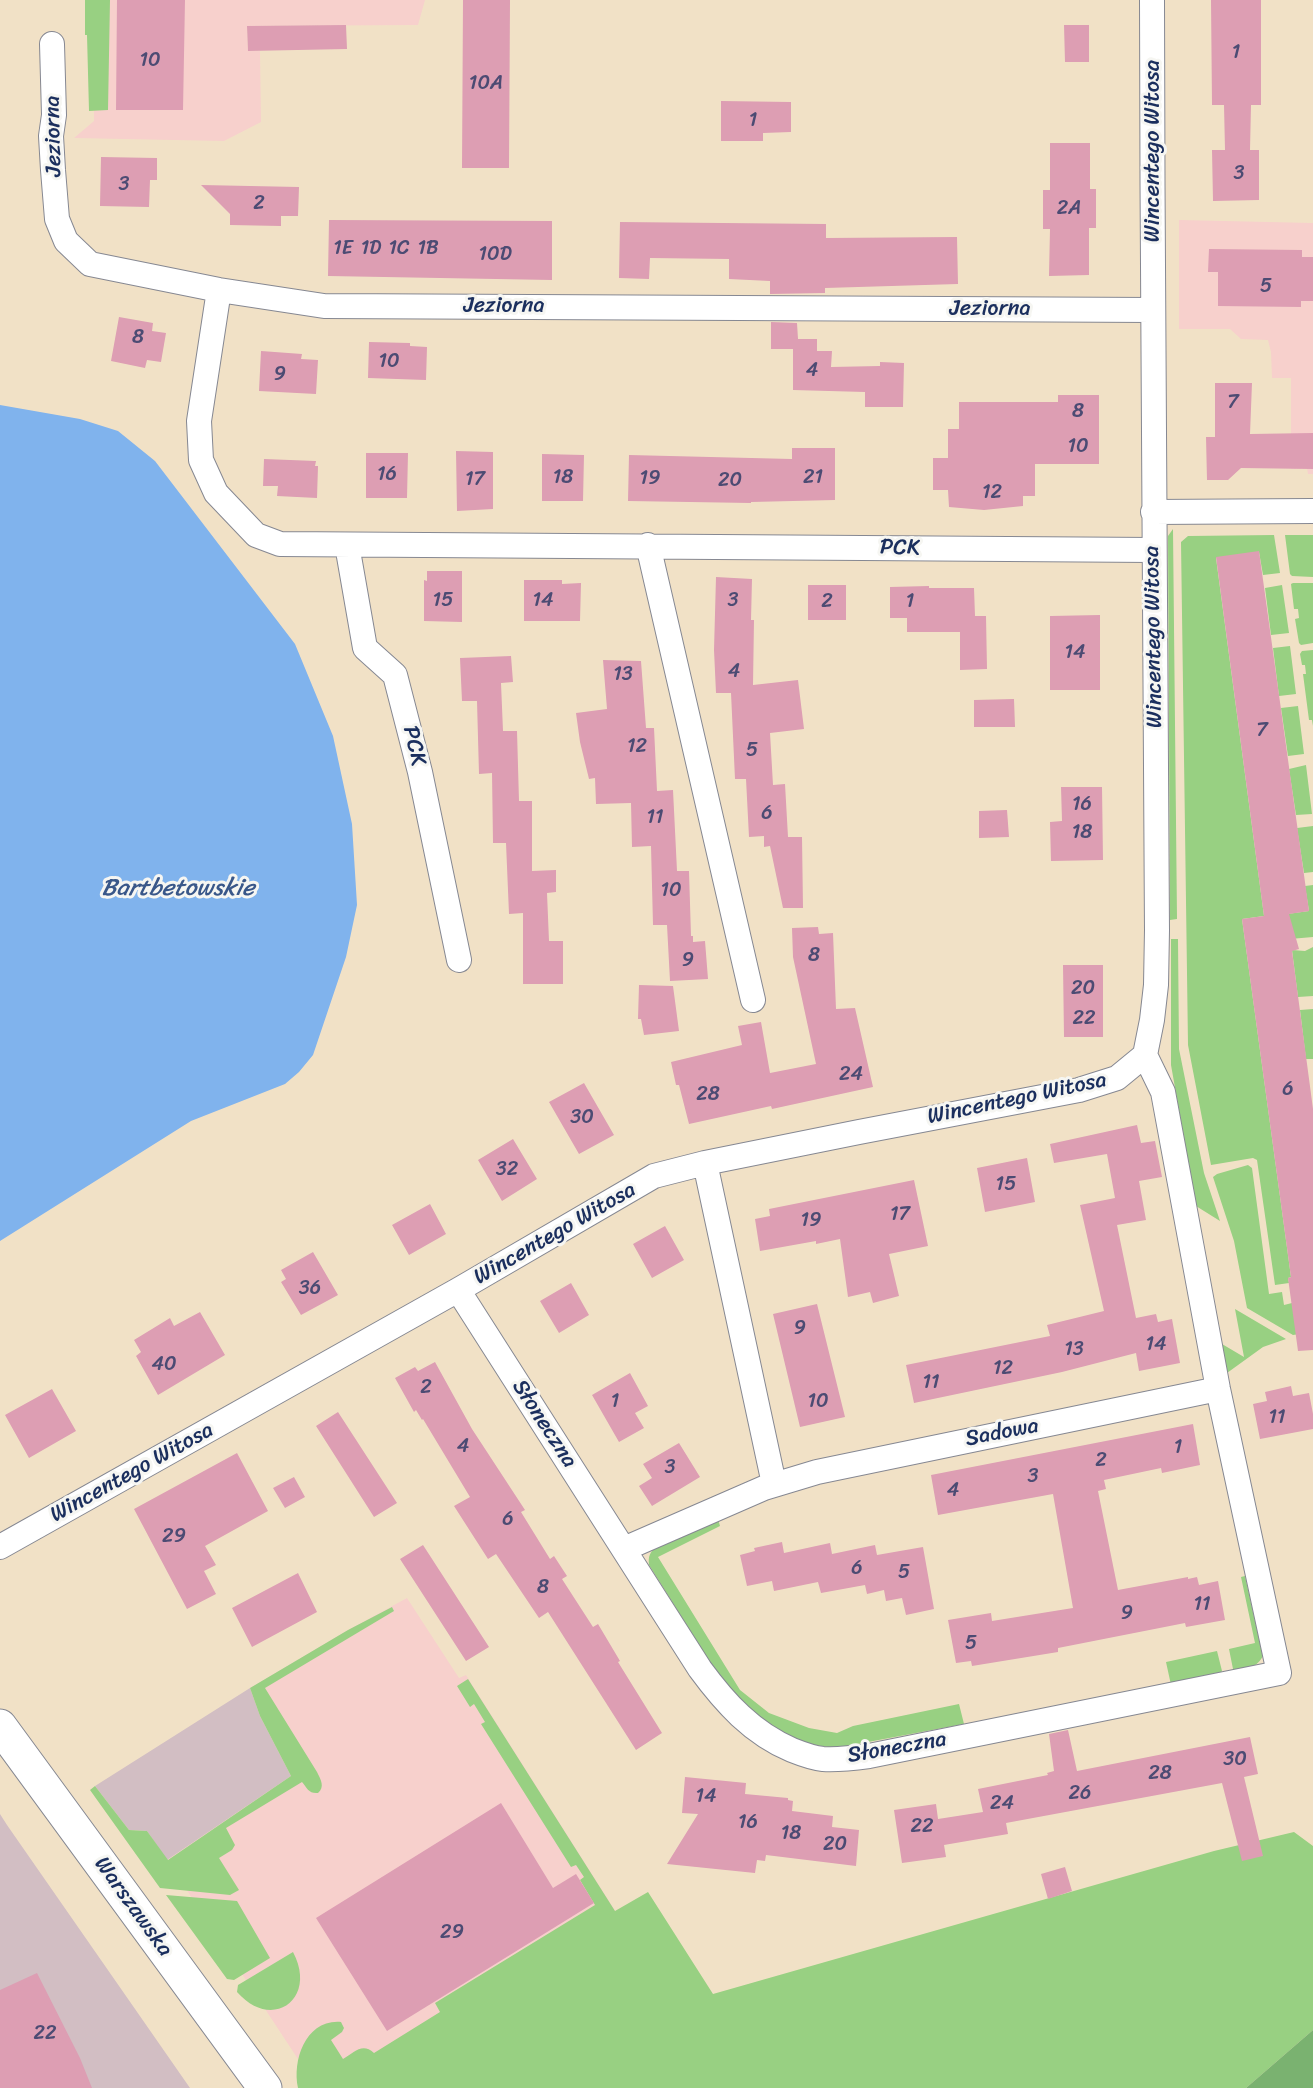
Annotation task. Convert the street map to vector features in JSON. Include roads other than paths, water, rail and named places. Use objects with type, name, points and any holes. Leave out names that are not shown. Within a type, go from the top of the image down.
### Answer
[{"type":"main road","name":"Warszawska","points":[[0,1726],[265,2088]]},
{"type":"street","name":"Wincentego Witosa","points":[[0,1546],[458,1290],[654,1176],[705,1163],[1079,1090],[1117,1078],[1145,1055],[1156,985],[1157,930],[1153,550],[1152,0]]},
{"type":"street","name":"Jeziorna","points":[[52,44],[54,115],[51,136],[57,219],[66,241],[90,264],[219,290],[324,306],[1154,310]]},
{"type":"street","name":"PCK","points":[[219,290],[199,421],[201,460],[216,493],[256,535],[280,544],[1153,550]]},
{"type":"street","points":[[1153,512],[1313,511]]},
{"type":"street","name":"PCK","points":[[347,545],[366,648],[395,675],[420,772],[459,960]]},
{"type":"street","points":[[648,545],[753,1000]]},
{"type":"street","points":[[1145,1055],[1163,1092],[1218,1389]]},
{"type":"street","points":[[705,1163],[774,1484]]},
{"type":"street","name":"Słoneczna","points":[[458,1290],[700,1669],[731,1708],[768,1738],[802,1754],[821,1759],[869,1756],[1279,1673],[1218,1389]]},
{"type":"street","name":"Sadowa","points":[[624,1549],[774,1484],[817,1472],[1218,1389]]},
{"type":"water","name":"Bartbetowskie","points":[[0,405],[80,419],[118,431],[155,461],[295,644],[333,736],[352,824],[357,905],[346,957],[313,1055],[299,1072],[285,1084],[191,1121],[0,1241]]}]
